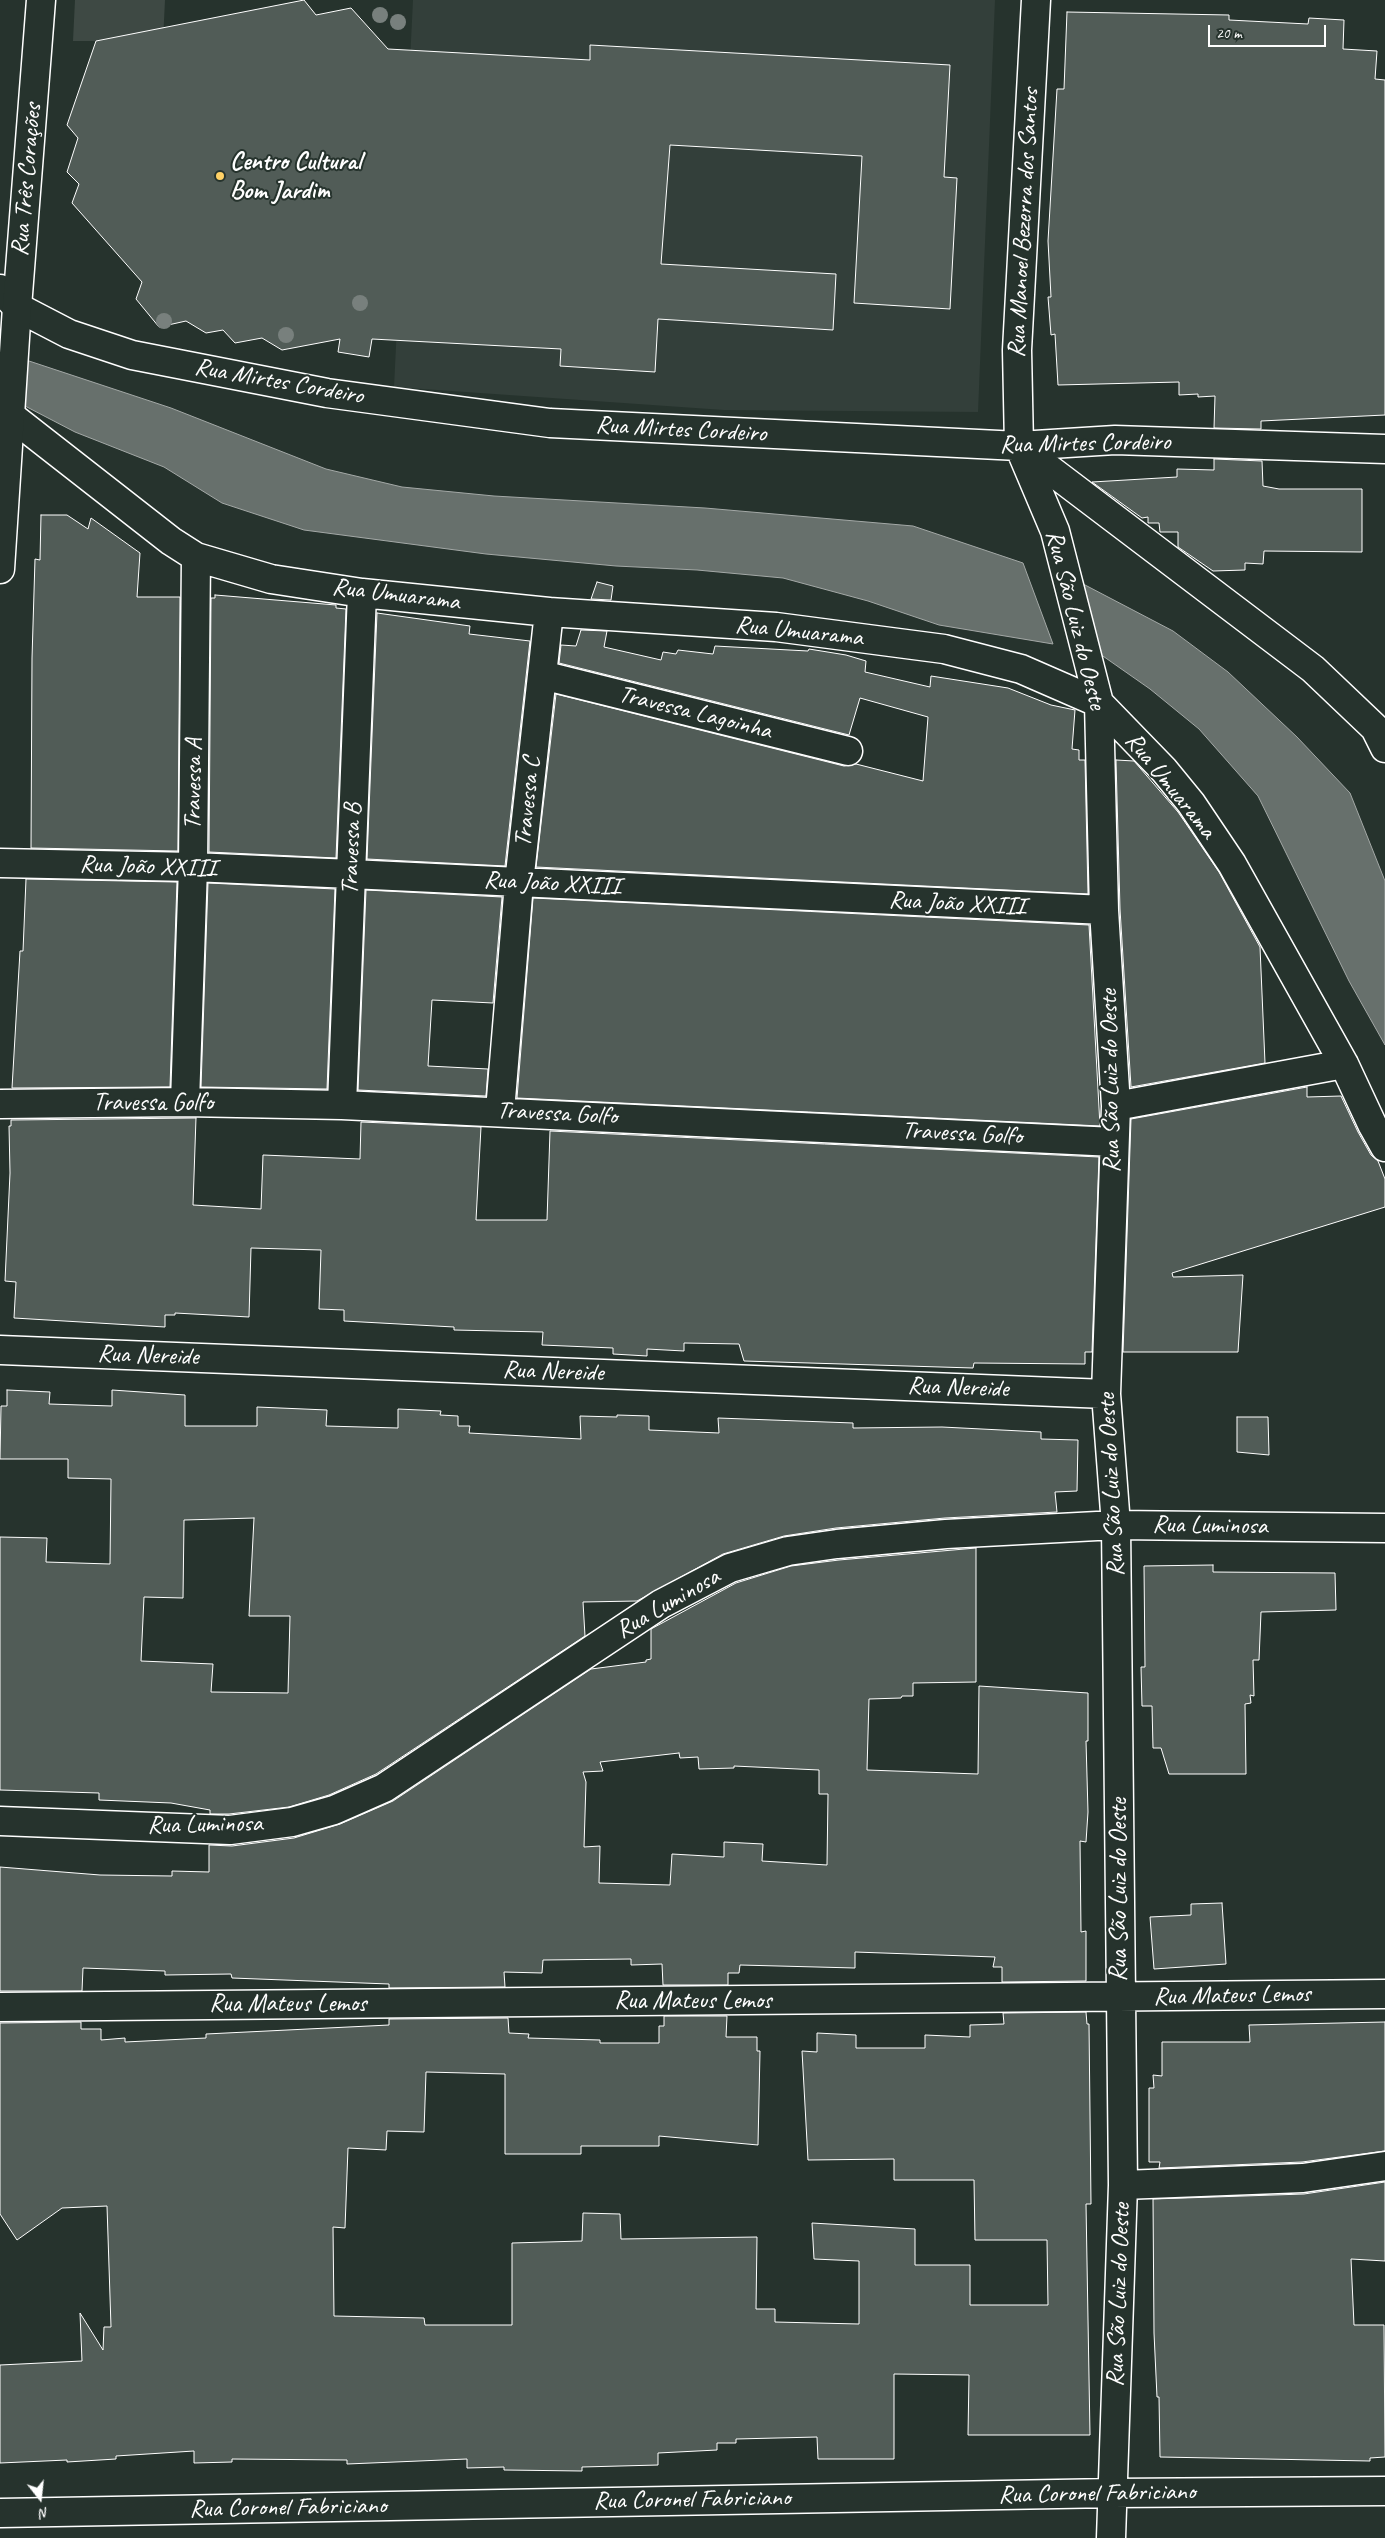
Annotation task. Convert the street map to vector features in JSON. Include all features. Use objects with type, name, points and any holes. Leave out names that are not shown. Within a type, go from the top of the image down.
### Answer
[{"type":"street","name":"Rua Três Corações","points":[[0,569],[8,298],[41,0]]},
{"type":"street","name":"Rua Manoel Bezerra dos Santos","points":[[1019,446],[1017,350],[1036,0]]},
{"type":"street","name":"Rua Mirtes Cordeiro","points":[[8,298],[69,334],[132,354],[337,395],[550,423],[1019,446],[1116,440],[1385,449]]},
{"type":"street","name":"Rua Umuarama","points":[[5,416],[171,541],[196,557],[271,579],[362,592],[549,612],[776,627],[944,649],[1021,669],[1099,703],[1164,770],[1192,803],[1232,864],[1344,1064],[1385,1147]]},
{"type":"street","name":"Rua São Luiz do Oeste","points":[[1019,446],[1055,531],[1099,703],[1104,910],[1116,1106],[1106,1394],[1116,1525],[1119,1997],[1123,2185],[1111,2538]]},
{"type":"street","points":[[1019,446],[1313,669],[1374,728],[1385,748]]},
{"type":"street","name":"Travessa A","points":[[185,1102],[193,867],[196,557]]},
{"type":"street","name":"Travessa B","points":[[342,1105],[362,592]]},
{"type":"street","name":"Travessa C","points":[[500,1111],[519,883],[549,612]]},
{"type":"street","name":"Travessa Lagoinha","points":[[542,675],[848,751]]},
{"type":"street","name":"Rua João XXIII","points":[[0,863],[193,867],[1104,910]]},
{"type":"street","points":[[1116,1106],[1344,1064]]},
{"type":"street","name":"Travessa Golfo","points":[[0,1104],[185,1102],[342,1105],[500,1111],[1114,1142]]},
{"type":"street","name":"Rua Nereide","points":[[0,1350],[1106,1394]]},
{"type":"street","name":"Rua Luminosa","points":[[0,1820],[230,1830],[292,1822],[334,1810],[384,1788],[661,1604],[730,1568],[788,1551],[837,1544],[946,1534],[1116,1525],[1385,1528]]},
{"type":"street","name":"Rua Mateus Lemos","points":[[0,2006],[1385,1994]]},
{"type":"street","points":[[1123,2185],[1303,2178],[1385,2166]]},
{"type":"street","name":"Rua Coronel Fabriciano","points":[[0,2513],[1113,2493],[1385,2491]]},
{"type":"shaded area","points":[[75,0],[165,0],[163,41],[73,41]]},
{"type":"shaded area","points":[[413,0],[995,0],[978,412],[724,410],[394,387]]},
{"type":"shaded area","points":[[23,359],[171,408],[326,469],[402,487],[494,496],[705,508],[913,526],[1023,563],[1053,644],[939,625],[868,601],[783,578],[486,554],[304,530],[222,503],[164,467],[75,432],[25,406]]},
{"type":"shaded area","points":[[1064,574],[1173,631],[1228,672],[1297,737],[1350,793],[1385,881],[1385,1045],[1349,981],[1258,796],[1199,729],[1150,689],[1090,647]]},
{"type":"building","points":[[304,0],[316,15],[351,8],[388,49],[590,60],[590,45],[950,65],[944,177],[957,178],[950,309],[854,303],[862,156],[670,145],[661,264],[836,274],[833,330],[658,319],[655,372],[560,366],[561,349],[372,339],[369,357],[338,352],[340,339],[282,350],[262,338],[235,343],[223,330],[206,333],[186,321],[159,327],[136,299],[142,282],[72,203],[79,184],[67,172],[78,138],[67,125],[96,41]]},
{"type":"building","points":[[1067,12],[1229,15],[1229,20],[1308,24],[1309,18],[1344,20],[1343,49],[1377,51],[1375,79],[1385,80],[1385,415],[1261,421],[1261,429],[1214,428],[1215,396],[1198,397],[1198,394],[1179,395],[1179,382],[1058,385],[1055,334],[1051,335],[1048,297],[1051,297],[1048,241],[1057,89],[1064,89]]},
{"type":"building","points":[[1214,459],[1262,461],[1263,486],[1279,489],[1362,489],[1362,552],[1264,551],[1263,564],[1245,563],[1245,570],[1213,571],[1178,547],[1178,532],[1160,532],[1159,523],[1148,523],[1148,517],[1142,518],[1092,482],[1177,477],[1177,469],[1214,470]]},
{"type":"building","points":[[41,515],[67,515],[88,529],[91,518],[140,553],[137,597],[180,597],[178,851],[31,848],[32,658],[35,559],[40,560]]},
{"type":"building","points":[[597,582],[613,586],[611,600],[591,599]]},
{"type":"building","points":[[215,595],[336,605],[336,608],[346,609],[336,858],[209,852],[211,598],[215,598]]},
{"type":"building","points":[[377,613],[470,626],[469,634],[530,641],[505,866],[367,859]]},
{"type":"building","points":[[581,630],[607,631],[604,647],[661,660],[663,652],[676,654],[678,650],[713,654],[715,646],[808,651],[809,649],[846,655],[866,661],[865,672],[930,687],[931,676],[1008,688],[1051,705],[1075,710],[1072,749],[1079,750],[1079,760],[1085,760],[1088,894],[536,867],[556,694],[844,766],[856,764],[923,781],[928,717],[860,698],[849,735],[559,663],[561,645],[576,646]]},
{"type":"building","points":[[1116,760],[1134,761],[1178,812],[1219,872],[1260,947],[1265,1063],[1131,1087],[1120,909]]},
{"type":"building","points":[[26,879],[177,882],[170,1087],[12,1088],[20,951],[23,951]]},
{"type":"building","points":[[208,883],[335,889],[327,1089],[201,1087]]},
{"type":"building","points":[[366,890],[502,897],[493,1003],[432,1000],[428,1066],[488,1069],[486,1096],[358,1090]]},
{"type":"building","points":[[533,898],[1089,925],[1100,1126],[517,1098]]},
{"type":"building","points":[[1307,1087],[1307,1097],[1341,1096],[1371,1155],[1378,1161],[1385,1179],[1385,1207],[1172,1273],[1173,1277],[1243,1275],[1238,1352],[1123,1352],[1131,1119]]},
{"type":"building","points":[[196,1118],[193,1205],[261,1209],[263,1155],[360,1159],[361,1122],[481,1127],[476,1220],[547,1220],[550,1131],[1099,1157],[1092,1352],[1085,1352],[1085,1364],[974,1363],[973,1368],[744,1361],[739,1344],[684,1343],[684,1351],[647,1349],[647,1356],[613,1354],[613,1348],[542,1345],[543,1332],[454,1330],[454,1327],[344,1321],[344,1310],[319,1309],[321,1250],[251,1248],[249,1317],[175,1313],[175,1315],[165,1315],[165,1327],[14,1318],[16,1282],[5,1281],[10,1173],[9,1126],[11,1126],[11,1120]]},
{"type":"building","points":[[7,1390],[50,1392],[49,1404],[112,1406],[112,1390],[185,1395],[185,1426],[257,1426],[257,1407],[327,1410],[326,1426],[398,1428],[398,1409],[441,1411],[440,1415],[458,1416],[458,1426],[470,1426],[469,1433],[581,1439],[580,1416],[617,1417],[617,1415],[649,1416],[649,1430],[719,1433],[718,1418],[853,1423],[853,1428],[942,1427],[1041,1432],[1041,1439],[1078,1440],[1077,1491],[1055,1492],[1057,1512],[945,1518],[836,1528],[784,1536],[723,1554],[637,1601],[583,1602],[585,1636],[376,1774],[329,1795],[289,1807],[229,1814],[210,1814],[210,1810],[171,1803],[99,1800],[99,1793],[0,1790],[0,1537],[47,1538],[46,1562],[110,1564],[111,1479],[68,1478],[68,1459],[0,1459],[1,1406],[7,1406]],"holes":[[[254,1518],[249,1616],[290,1616],[288,1693],[211,1692],[213,1664],[141,1661],[144,1597],[183,1598],[184,1520]]]},
{"type":"building","points":[[1237,1417],[1268,1417],[1269,1455],[1237,1452]]},
{"type":"building","points":[[976,1548],[976,1682],[913,1683],[913,1696],[869,1699],[867,1770],[978,1774],[979,1686],[1088,1693],[1088,1741],[1086,1741],[1088,1812],[1086,1842],[1080,1841],[1081,1932],[1086,1931],[1086,1981],[1002,1982],[1002,1967],[993,1967],[995,1957],[855,1952],[855,1968],[740,1965],[739,1973],[728,1973],[728,1985],[663,1985],[662,1964],[631,1965],[631,1959],[543,1960],[542,1973],[504,1972],[505,1987],[389,1988],[389,1984],[232,1978],[231,1974],[165,1975],[165,1971],[83,1968],[82,1991],[0,1991],[0,1867],[100,1875],[172,1876],[172,1871],[209,1872],[209,1845],[232,1846],[294,1838],[340,1824],[393,1801],[591,1669],[646,1662],[646,1660],[651,1659],[651,1629],[736,1583],[791,1566]],"holes":[[[679,1753],[680,1758],[698,1757],[699,1769],[734,1768],[734,1766],[819,1770],[819,1794],[828,1794],[827,1865],[762,1861],[763,1844],[724,1842],[724,1857],[672,1854],[670,1885],[599,1883],[600,1846],[584,1847],[586,1782],[583,1772],[603,1771],[600,1762]]]},
{"type":"building","points":[[1213,1565],[1213,1572],[1335,1573],[1336,1610],[1261,1612],[1259,1660],[1253,1660],[1254,1696],[1250,1695],[1251,1703],[1245,1704],[1246,1774],[1169,1774],[1161,1748],[1153,1748],[1152,1706],[1142,1706],[1141,1667],[1145,1667],[1144,1566]]},
{"type":"building","points":[[1222,1903],[1226,1964],[1154,1969],[1150,1917],[1191,1915],[1191,1904]]},
{"type":"building","points":[[1086,2012],[1087,2024],[1089,2024],[1091,2204],[1086,2204],[1090,2435],[968,2435],[969,2375],[894,2374],[894,2459],[818,2459],[817,2437],[736,2439],[736,2443],[717,2443],[717,2450],[658,2453],[658,2465],[582,2467],[582,2471],[504,2470],[504,2467],[467,2468],[467,2459],[347,2464],[347,2460],[232,2459],[232,2462],[194,2463],[194,2451],[116,2456],[116,2459],[0,2463],[0,2365],[82,2361],[80,2313],[103,2350],[104,2327],[111,2327],[107,2206],[62,2208],[17,2240],[0,2214],[0,2023],[81,2022],[81,2029],[101,2029],[101,2040],[125,2038],[125,2042],[206,2038],[206,2034],[389,2025],[389,2019],[508,2018],[509,2033],[529,2034],[528,2038],[600,2040],[600,2043],[659,2043],[659,2026],[664,2026],[664,2016],[727,2016],[726,2037],[757,2037],[757,2051],[760,2051],[758,2145],[659,2136],[659,2146],[581,2146],[581,2154],[505,2154],[505,2074],[426,2072],[424,2132],[387,2131],[386,2150],[348,2148],[345,2228],[333,2227],[334,2316],[424,2318],[425,2325],[512,2325],[512,2243],[582,2241],[583,2213],[620,2214],[621,2239],[757,2237],[756,2309],[775,2309],[775,2322],[859,2324],[859,2261],[814,2259],[812,2223],[915,2229],[915,2265],[970,2265],[970,2305],[1048,2305],[1047,2240],[975,2240],[974,2180],[894,2180],[894,2159],[808,2160],[802,2051],[817,2052],[817,2033],[856,2035],[856,2048],[925,2048],[925,2035],[970,2037],[970,2025],[1004,2024],[1003,2013]]},
{"type":"building","points":[[1385,2022],[1385,2151],[1302,2162],[1159,2168],[1160,2162],[1149,2162],[1149,2088],[1154,2088],[1153,2075],[1162,2076],[1162,2042],[1250,2042],[1249,2025]]},
{"type":"building","points":[[1385,2182],[1385,2261],[1351,2259],[1354,2325],[1384,2325],[1385,2457],[1370,2458],[1370,2461],[1160,2457],[1159,2397],[1157,2397],[1154,2333],[1153,2199],[1304,2194]]},
{"type":"place","name":"Centro Cultural Bom Jardim","points":[[220,176]]}]
